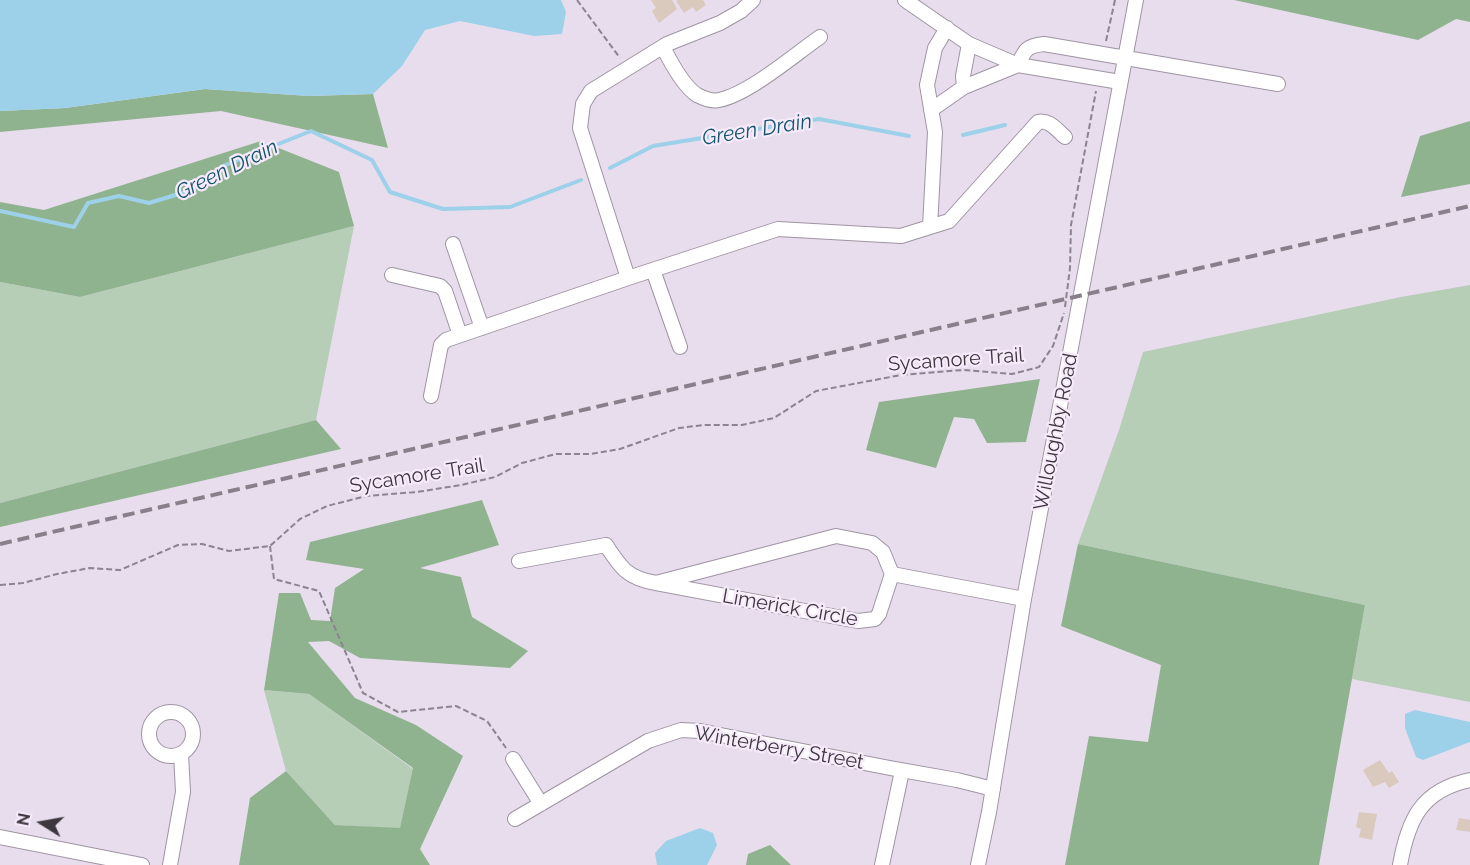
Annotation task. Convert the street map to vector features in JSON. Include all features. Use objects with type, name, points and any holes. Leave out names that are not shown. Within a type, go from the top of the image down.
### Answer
[{"type":"street","points":[[628,278],[580,128],[583,104],[591,91],[627,68],[663,46],[720,23],[741,11],[753,0]]},
{"type":"street","points":[[905,0],[969,44],[1018,65],[1120,82]]},
{"type":"street","name":"Willoughby Road","points":[[978,865],[993,789],[1024,599],[1136,0]]},
{"type":"street","points":[[930,227],[935,132],[927,85],[935,48],[947,28]]},
{"type":"street","points":[[663,46],[674,69],[694,94],[711,100],[719,100],[741,91],[770,73],[820,37]]},
{"type":"street","points":[[964,87],[963,70],[969,44]]},
{"type":"street","points":[[931,110],[964,87],[1018,65],[1025,50],[1034,45],[1044,44],[1278,84]]},
{"type":"street","points":[[1063,72],[1068,48]]},
{"type":"street","points":[[431,396],[441,345],[446,340],[778,229],[901,236],[949,221],[1038,122],[1048,123],[1065,137]]},
{"type":"street","points":[[453,244],[482,328]]},
{"type":"street","points":[[653,270],[680,347]]},
{"type":"street","points":[[392,275],[440,286],[445,291],[460,335]]},
{"type":"street","name":"Limerick Circle","points":[[519,561],[606,545],[621,569],[646,581],[656,583],[858,621],[875,619],[879,614],[892,574],[883,552],[872,543],[836,536],[656,583]]},
{"type":"street","points":[[892,574],[1024,599]]},
{"type":"street","name":"Winterberry Street","points":[[515,819],[648,741],[681,730],[700,731],[957,780],[993,789]]},
{"type":"street","points":[[170,865],[183,792],[181,754]]},
{"type":"street","points":[[513,759],[541,804]]},
{"type":"street","points":[[882,865],[902,771]]},
{"type":"street","points":[[1400,865],[1405,835],[1412,819],[1422,806],[1444,788],[1454,783],[1470,780]]},
{"type":"street","points":[[0,837],[142,865]]},
{"type":"path","points":[[577,0],[627,68]]},
{"type":"path","points":[[1104,54],[1115,0]]},
{"type":"path","name":"Sycamore Trail","points":[[270,546],[300,519],[327,506],[366,496],[417,492],[461,485],[495,477],[522,463],[556,454],[590,454],[620,449],[679,428],[703,425],[742,425],[774,418],[816,391],[901,375],[963,370],[1012,374],[1039,367],[1053,346],[1065,310],[1070,268],[1071,225],[1099,78]]},
{"type":"path","points":[[0,585],[23,583],[90,568],[120,570],[178,545],[202,544],[229,551],[270,546],[274,579],[319,591],[363,693],[398,712],[456,706],[487,721],[513,759]]},
{"type":"green space","points":[[1234,0],[1470,0],[1470,22],[1456,19],[1418,40]]},
{"type":"green space","points":[[205,89],[309,96],[373,94],[388,148],[221,111],[0,132],[0,111],[65,108]]},
{"type":"green space","points":[[1470,121],[1470,184],[1401,197],[1420,136]]},
{"type":"green space","points":[[261,141],[339,172],[354,226],[80,297],[0,282],[0,202],[44,210]]},
{"type":"green space","points":[[354,226],[316,420],[0,503],[0,282],[80,297]]},
{"type":"green space","points":[[1470,285],[1470,702],[1352,679],[1365,605],[1078,544],[1119,430],[1143,352],[1401,297]]},
{"type":"green space","points":[[1040,379],[1026,442],[987,443],[974,419],[954,417],[936,468],[866,450],[879,402]]},
{"type":"green space","points":[[316,420],[341,449],[0,527],[0,503]]},
{"type":"green space","points":[[482,500],[499,545],[420,568],[461,577],[472,617],[528,651],[510,668],[360,658],[329,641],[308,642],[355,698],[416,725],[463,756],[420,849],[430,865],[239,865],[250,798],[286,771],[335,825],[400,828],[413,768],[309,694],[264,690],[279,593],[300,593],[311,620],[330,621],[335,588],[364,569],[306,560],[310,542]]},
{"type":"green space","points":[[1078,544],[1365,605],[1319,865],[1065,865],[1089,736],[1148,742],[1161,665],[1061,626]]},
{"type":"green space","points":[[264,690],[309,694],[413,769],[400,829],[335,825],[286,771]]},
{"type":"green space","points":[[770,845],[791,865],[746,865],[748,854]]},
{"type":"water","points":[[0,0],[561,0],[566,12],[562,34],[534,36],[460,21],[425,30],[402,66],[373,94],[309,96],[205,89],[65,108],[0,111]]},
{"type":"water","points":[[1415,710],[1470,722],[1470,742],[1423,760],[1416,757],[1405,728],[1405,714]]},
{"type":"water","points":[[700,828],[713,833],[717,845],[707,865],[657,865],[655,853],[666,841]]},
{"type":"building","points":[[651,0],[672,0],[677,9],[659,23],[652,11],[656,8]]},
{"type":"building","points":[[703,0],[706,5],[696,12],[693,7],[684,13],[676,1]]},
{"type":"building","points":[[1380,760],[1389,773],[1392,771],[1399,782],[1389,788],[1385,782],[1373,787],[1363,770]]},
{"type":"building","points":[[1359,812],[1377,814],[1372,840],[1359,837],[1361,829],[1356,827]]},
{"type":"building","points":[[1459,818],[1470,820],[1470,832],[1456,830]]},
{"type":"waterway","name":"Green Drain","points":[[610,168],[653,146],[819,119],[909,136]]},
{"type":"waterway","name":"Green Drain","points":[[963,135],[1005,125]]},
{"type":"waterway","name":"Green Drain","points":[[0,211],[74,227],[88,203],[119,196],[149,203],[192,190],[223,166],[311,131],[372,160],[390,192],[443,209],[510,207],[581,180]]},
{"type":"railway","points":[[0,544],[1470,206]]}]
